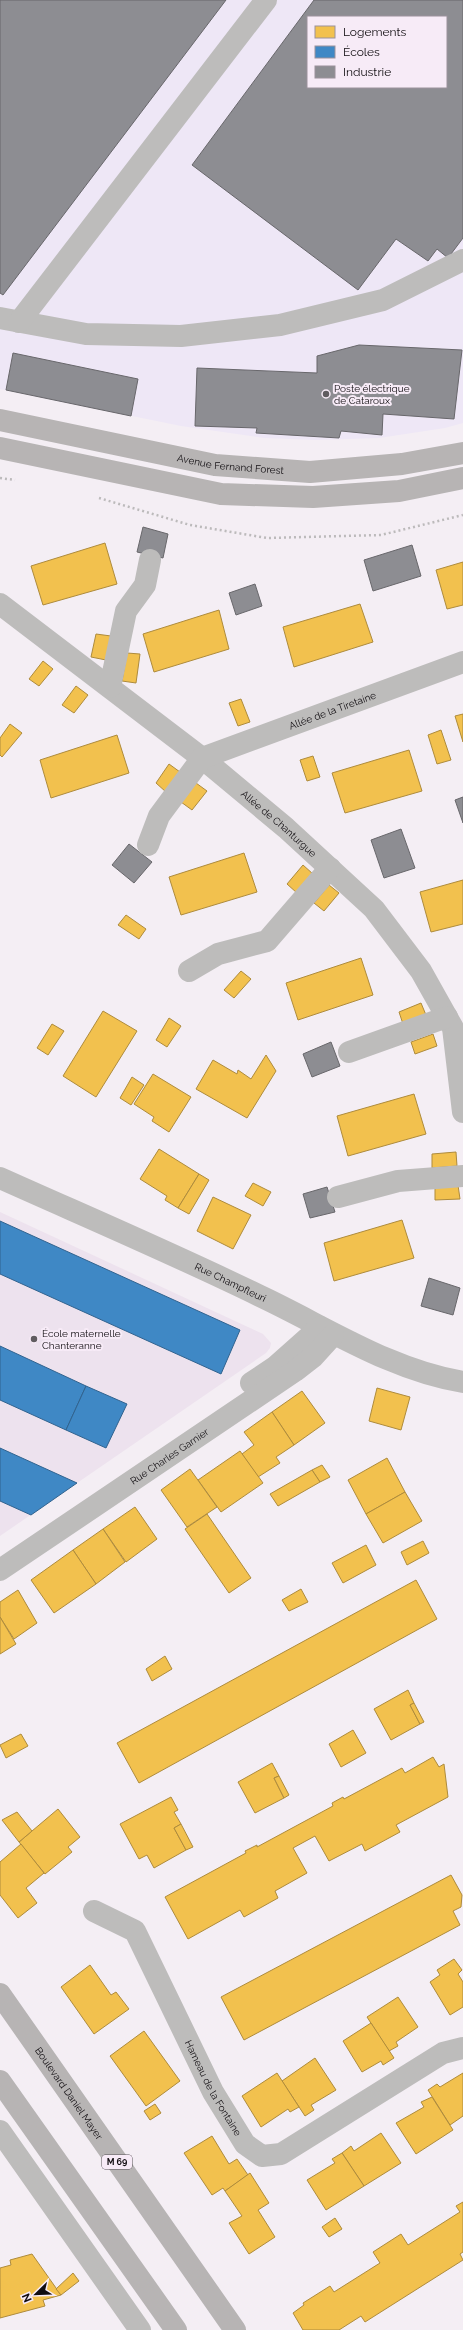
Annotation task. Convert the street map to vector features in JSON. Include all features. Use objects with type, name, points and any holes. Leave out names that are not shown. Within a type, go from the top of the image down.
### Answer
[{"type":"main road","name":"Avenue Fernand Forest","points":[[0,420],[223,466],[310,472],[402,464],[463,453]]},
{"type":"main road","points":[[0,448],[221,494],[313,497],[399,491],[463,478]]},
{"type":"main road","name":"Boulevard Daniel Mayer","points":[[0,1994],[235,2330]]},
{"type":"main road","points":[[0,2081],[176,2330]]},
{"type":"street","points":[[266,0],[9,320],[86,334],[182,336],[280,325],[383,300],[463,260]]},
{"type":"street","points":[[110,687],[126,611],[146,585],[150,560]]},
{"type":"street","name":"Allée de Chanturgue","points":[[0,604],[202,758],[286,828],[374,909],[421,971],[454,1024],[463,1112]]},
{"type":"street","name":"Allée de la Tiretaine","points":[[202,758],[463,662]]},
{"type":"street","points":[[148,845],[159,816],[202,758]]},
{"type":"street","points":[[189,971],[218,954],[267,941],[330,868]]},
{"type":"street","points":[[349,1052],[454,1024]]},
{"type":"street","points":[[338,1197],[398,1181],[463,1176]]},
{"type":"street","name":"Rue Champfleuri","points":[[0,1178],[228,1280],[326,1331],[391,1360],[463,1382]]},
{"type":"street","points":[[0,1554],[326,1331]]},
{"type":"street","name":"Rue Charles Garnier","points":[[0,1570],[295,1371],[313,1357],[326,1331]]},
{"type":"street","name":"Hameau de la Fontaine","points":[[94,1911],[135,1931],[212,2092],[246,2144],[262,2156],[281,2154],[443,2053],[463,2048]]},
{"type":"street","points":[[0,2131],[140,2330]]},
{"type":"shaded area","points":[[0,0],[463,0],[463,423],[445,428],[379,438],[316,440],[264,438],[181,426],[0,389]]},
{"type":"shaded area","points":[[0,1212],[263,1334],[271,1343],[270,1348],[266,1353],[0,1536]]},
{"type":"building: Logements","points":[[105,543],[117,584],[43,605],[31,566]]},
{"type":"building: Logements","points":[[463,562],[463,605],[447,609],[436,570]]},
{"type":"building: Logements","points":[[360,604],[373,642],[294,667],[283,627]]},
{"type":"building: Logements","points":[[219,610],[229,649],[154,672],[143,634]]},
{"type":"building: Logements","points":[[96,634],[111,636],[106,660],[91,657]]},
{"type":"building: Logements","points":[[127,653],[140,654],[136,683],[122,681]]},
{"type":"building: Logements","points":[[43,661],[53,669],[39,686],[29,679]]},
{"type":"building: Logements","points":[[76,686],[88,695],[74,713],[62,705]]},
{"type":"building: Logements","points":[[241,699],[250,722],[238,726],[229,703]]},
{"type":"building: Logements","points":[[463,714],[463,742],[455,716]]},
{"type":"building: Logements","points":[[10,724],[22,733],[2,757],[0,755],[0,738]]},
{"type":"building: Logements","points":[[441,730],[451,760],[437,764],[428,735]]},
{"type":"building: Logements","points":[[117,735],[129,773],[51,798],[40,760]]},
{"type":"building: Logements","points":[[409,750],[422,791],[345,813],[332,773]]},
{"type":"building: Logements","points":[[313,756],[320,777],[307,781],[300,760]]},
{"type":"building: Logements","points":[[169,764],[180,772],[166,792],[156,783]]},
{"type":"building: Logements","points":[[196,783],[207,791],[192,810],[181,802]]},
{"type":"building: Logements","points":[[244,853],[257,892],[181,915],[169,877]]},
{"type":"building: Logements","points":[[303,865],[313,874],[297,893],[287,884]]},
{"type":"building: Logements","points":[[463,880],[463,924],[431,932],[420,892]]},
{"type":"building: Logements","points":[[329,885],[339,893],[324,911],[314,903]]},
{"type":"building: Logements","points":[[126,915],[146,929],[139,939],[118,925]]},
{"type":"building: Logements","points":[[361,958],[373,995],[298,1020],[286,983]]},
{"type":"building: Logements","points":[[241,971],[251,979],[234,998],[224,990]]},
{"type":"building: Logements","points":[[421,1003],[426,1015],[403,1024],[399,1012]]},
{"type":"building: Logements","points":[[103,1011],[137,1031],[96,1097],[63,1076]]},
{"type":"building: Logements","points":[[169,1018],[181,1026],[167,1047],[156,1040]]},
{"type":"building: Logements","points":[[52,1024],[64,1031],[48,1055],[37,1048]]},
{"type":"building: Logements","points":[[433,1034],[437,1046],[415,1054],[411,1042]]},
{"type":"building: Logements","points":[[266,1055],[276,1071],[247,1118],[196,1089],[213,1060],[237,1074],[238,1070],[251,1079]]},
{"type":"building: Logements","points":[[153,1074],[191,1097],[169,1132],[152,1121],[154,1117],[134,1104]]},
{"type":"building: Logements","points":[[132,1077],[144,1085],[131,1105],[120,1098]]},
{"type":"building: Logements","points":[[414,1094],[426,1134],[348,1156],[337,1116]]},
{"type":"building: Logements","points":[[159,1149],[199,1174],[178,1208],[165,1200],[167,1196],[140,1179]]},
{"type":"building: Logements","points":[[456,1152],[457,1166],[432,1168],[432,1154]]},
{"type":"building: Logements","points":[[199,1174],[209,1180],[189,1214],[178,1208]]},
{"type":"building: Logements","points":[[253,1183],[271,1192],[263,1206],[245,1196]]},
{"type":"building: Logements","points":[[458,1185],[460,1199],[435,1200],[435,1187]]},
{"type":"building: Logements","points":[[213,1197],[251,1215],[233,1249],[197,1231]]},
{"type":"building: Logements","points":[[402,1220],[414,1258],[334,1281],[324,1243]]},
{"type":"building: Logements","points":[[377,1388],[410,1397],[401,1430],[369,1421]]},
{"type":"building: Logements","points":[[302,1391],[325,1423],[294,1445],[272,1412]]},
{"type":"building: Logements","points":[[272,1412],[294,1445],[276,1457],[280,1463],[258,1477],[242,1454],[254,1445],[244,1432]]},
{"type":"building: Logements","points":[[240,1451],[263,1483],[221,1512],[198,1480]]},
{"type":"building: Logements","points":[[387,1458],[405,1492],[366,1514],[348,1480]]},
{"type":"building: Logements","points":[[322,1465],[330,1477],[320,1482],[312,1470]]},
{"type":"building: Logements","points":[[190,1469],[217,1507],[187,1527],[161,1490]]},
{"type":"building: Logements","points":[[312,1470],[320,1482],[278,1506],[270,1494]]},
{"type":"building: Logements","points":[[405,1492],[422,1521],[383,1543],[366,1514]]},
{"type":"building: Logements","points":[[135,1507],[157,1539],[126,1562],[103,1529]]},
{"type":"building: Logements","points":[[207,1514],[251,1578],[229,1593],[185,1529]]},
{"type":"building: Logements","points":[[103,1529],[125,1562],[96,1584],[73,1550]]},
{"type":"building: Logements","points":[[423,1541],[429,1553],[407,1565],[401,1552]]},
{"type":"building: Logements","points":[[366,1545],[376,1565],[343,1583],[332,1563]]},
{"type":"building: Logements","points":[[73,1550],[96,1584],[54,1613],[31,1580]]},
{"type":"building: Logements","points":[[416,1580],[437,1619],[139,1783],[117,1743]]},
{"type":"building: Logements","points":[[301,1589],[308,1602],[289,1611],[282,1600]]},
{"type":"building: Logements","points":[[18,1590],[37,1623],[14,1639],[0,1617],[0,1602]]},
{"type":"building: Logements","points":[[0,1617],[16,1644],[0,1654]]},
{"type":"building: Logements","points":[[165,1656],[172,1669],[152,1681],[146,1669]]},
{"type":"building: Logements","points":[[408,1690],[414,1703],[410,1705],[420,1724],[391,1740],[374,1709]]},
{"type":"building: Logements","points":[[414,1703],[424,1722],[420,1724],[410,1705]]},
{"type":"building: Logements","points":[[353,1730],[366,1753],[341,1767],[329,1744]]},
{"type":"building: Logements","points":[[21,1734],[28,1746],[6,1758],[0,1745]]},
{"type":"building: Logements","points":[[433,1757],[439,1767],[444,1764],[448,1797],[396,1825],[400,1832],[365,1851],[362,1844],[329,1861],[315,1836],[293,1848],[307,1873],[275,1891],[278,1898],[244,1917],[240,1910],[188,1939],[165,1897],[246,1853],[245,1851],[257,1845],[257,1847],[333,1806],[332,1803],[343,1797],[344,1799],[402,1768],[405,1773]]},
{"type":"building: Logements","points":[[272,1763],[279,1776],[274,1778],[284,1798],[255,1813],[238,1782]]},
{"type":"building: Logements","points":[[279,1776],[289,1795],[284,1798],[274,1778]]},
{"type":"building: Logements","points":[[171,1797],[178,1810],[174,1812],[181,1824],[174,1828],[186,1850],[154,1868],[147,1855],[139,1859],[120,1824]]},
{"type":"building: Logements","points":[[58,1809],[80,1837],[68,1847],[72,1852],[45,1874],[19,1842]]},
{"type":"building: Logements","points":[[17,1812],[32,1831],[19,1842],[2,1820]]},
{"type":"building: Logements","points":[[181,1824],[193,1847],[186,1850],[174,1828]]},
{"type":"building: Logements","points":[[21,1844],[44,1873],[26,1888],[37,1903],[18,1918],[0,1895],[0,1862]]},
{"type":"building: Logements","points":[[451,1875],[462,1895],[461,1907],[453,1911],[460,1925],[244,2040],[221,1997]]},
{"type":"building: Logements","points":[[454,1959],[462,1970],[458,1974],[463,1982],[463,2007],[450,2015],[430,1982],[440,1975],[437,1970]]},
{"type":"building: Logements","points":[[90,1965],[111,1995],[116,1992],[129,2009],[94,2034],[61,1987]]},
{"type":"building: Logements","points":[[398,1997],[418,2027],[396,2042],[398,2046],[389,2051],[367,2017]]},
{"type":"building: Logements","points":[[371,2023],[394,2058],[383,2065],[381,2061],[362,2072],[343,2041]]},
{"type":"building: Logements","points":[[144,2031],[180,2081],[146,2106],[110,2056]]},
{"type":"building: Logements","points":[[315,2058],[336,2090],[311,2105],[314,2110],[305,2116],[282,2081]]},
{"type":"building: Logements","points":[[277,2073],[299,2107],[290,2112],[288,2109],[261,2127],[242,2096]]},
{"type":"building: Logements","points":[[463,2073],[463,2116],[450,2125],[428,2090],[437,2084],[440,2087]]},
{"type":"building: Logements","points":[[432,2097],[453,2130],[416,2154],[396,2123],[424,2107],[421,2102]]},
{"type":"building: Logements","points":[[155,2104],[161,2113],[150,2120],[144,2111]]},
{"type":"building: Logements","points":[[381,2133],[401,2163],[364,2186],[342,2153],[351,2146],[354,2151]]},
{"type":"building: Logements","points":[[212,2136],[229,2164],[237,2159],[248,2175],[225,2191],[223,2188],[212,2195],[184,2153]]},
{"type":"building: Logements","points":[[342,2153],[364,2186],[326,2210],[307,2180],[335,2163],[332,2159]]},
{"type":"building: Logements","points":[[250,2173],[269,2203],[258,2210],[275,2237],[249,2254],[229,2223],[242,2216],[225,2191]]},
{"type":"building: Logements","points":[[463,2202],[463,2252],[460,2254],[463,2260],[365,2322],[361,2316],[339,2330],[303,2330],[293,2313],[304,2305],[303,2303],[330,2286],[334,2292],[380,2263],[373,2252],[401,2234],[408,2245],[460,2212],[456,2206]]},
{"type":"building: Logements","points":[[335,2218],[342,2229],[329,2237],[322,2227]]},
{"type":"building: Logements","points":[[32,2254],[61,2295],[43,2300],[45,2306],[0,2318],[0,2268],[11,2265],[10,2260]]},
{"type":"building: Logements","points":[[73,2273],[79,2281],[61,2295],[56,2289]]},
{"type":"building: Écoles","points":[[0,1221],[240,1330],[221,1374],[0,1274]]},
{"type":"building: Écoles","points":[[0,1346],[86,1386],[66,1430],[0,1400]]},
{"type":"building: Écoles","points":[[86,1386],[127,1404],[106,1448],[66,1430]]},
{"type":"building: Écoles","points":[[0,1448],[77,1483],[31,1515],[0,1501]]},
{"type":"building: Industrie","points":[[0,0],[226,0],[3,295],[0,293]]},
{"type":"building: Industrie","points":[[314,0],[463,0],[463,238],[448,258],[437,249],[428,261],[396,239],[358,290],[192,165]]},
{"type":"building: Industrie","name":"Poste électrique de Cataroux","points":[[359,345],[462,350],[454,419],[383,414],[382,435],[341,431],[339,438],[256,433],[257,428],[195,426],[197,368],[317,373],[317,356]]},
{"type":"building: Industrie","points":[[13,353],[138,379],[131,416],[6,390]]},
{"type":"building: Industrie","points":[[143,527],[168,534],[163,558],[137,552]]},
{"type":"building: Industrie","points":[[412,545],[421,576],[373,591],[364,560]]},
{"type":"building: Industrie","points":[[255,584],[262,606],[236,615],[229,593]]},
{"type":"building: Industrie","points":[[463,797],[463,823],[455,800]]},
{"type":"building: Industrie","points":[[401,829],[415,868],[384,878],[371,840]]},
{"type":"building: Industrie","points":[[129,844],[152,862],[134,883],[112,865]]},
{"type":"building: Industrie","points":[[331,1042],[340,1066],[312,1077],[303,1054]]},
{"type":"building: Industrie","points":[[327,1187],[335,1212],[310,1218],[303,1194]]},
{"type":"building: Industrie","points":[[429,1278],[460,1288],[453,1315],[421,1306]]},
{"type":"place","name":"Poste électrique de Cataroux","points":[[326,394]]},
{"type":"place","name":"École maternelle Chanteranne","points":[[34,1339]]}]
